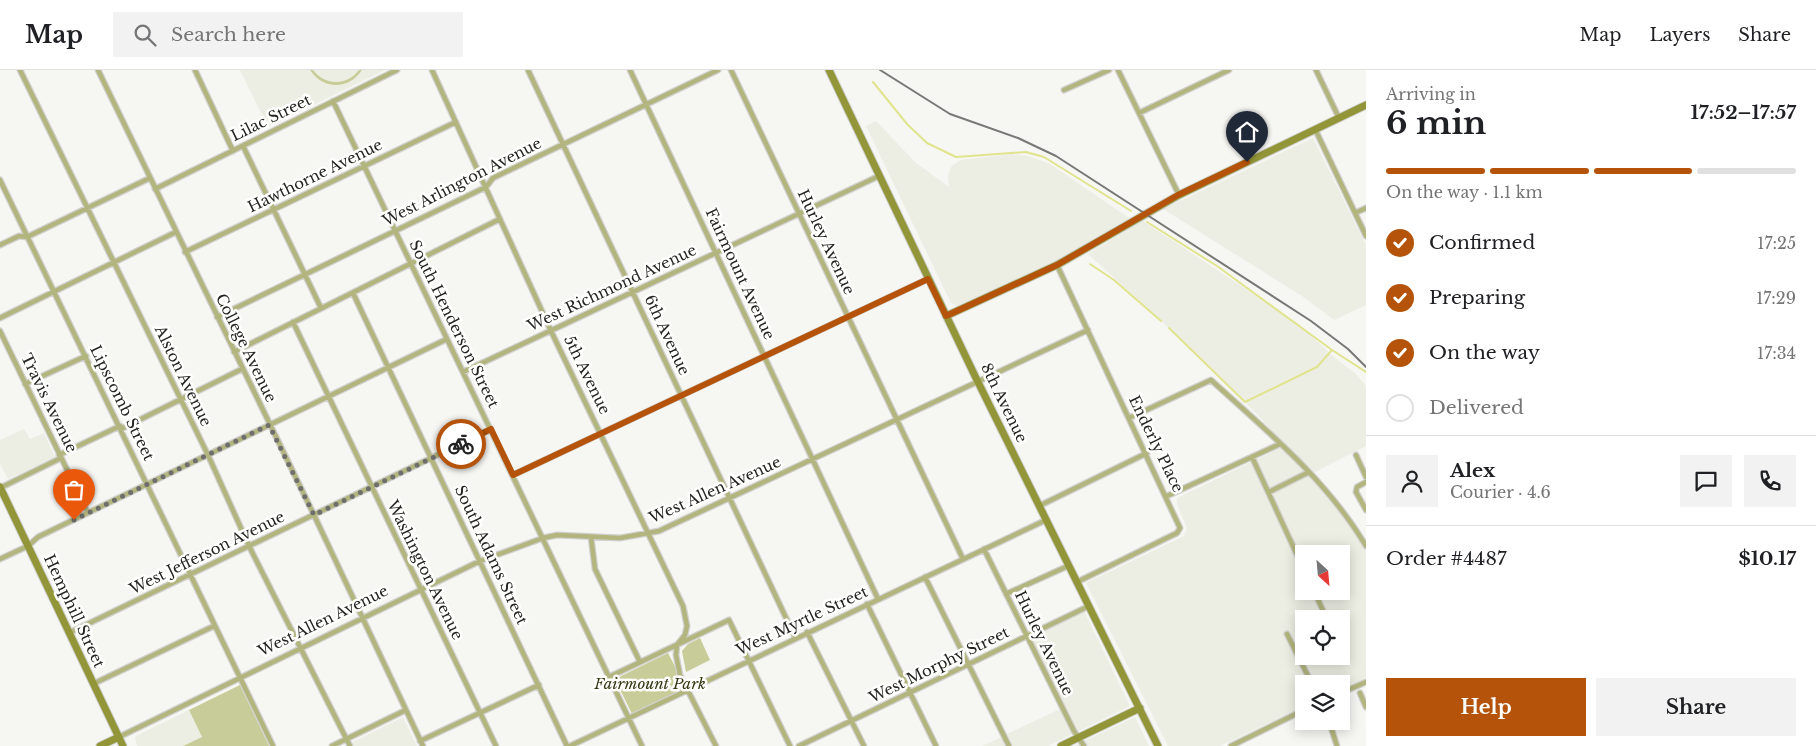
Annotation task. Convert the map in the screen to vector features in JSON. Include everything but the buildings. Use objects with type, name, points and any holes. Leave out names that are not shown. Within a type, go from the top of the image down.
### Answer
[{"type":"main road","name":"8th Avenue","points":[[829,70],[978,383],[1158,746]]},
{"type":"main road","points":[[946,316],[1057,265],[1175,197],[1366,105]]},
{"type":"main road","name":"Hemphill Street","points":[[0,487],[123,746]]},
{"type":"main road","points":[[1061,746],[1140,708]]},
{"type":"main road","name":"West Allen Avenue","points":[[100,746],[119,737]]},
{"type":"street","name":"Alston Avenue","points":[[20,70],[208,455],[250,546],[350,746]]},
{"type":"street","name":"College Avenue","points":[[98,70],[314,515],[423,746]]},
{"type":"street","points":[[195,70],[233,151]]},
{"type":"street","name":"Lilac Street","points":[[155,189],[397,70]]},
{"type":"street","name":"5th Avenue","points":[[432,70],[551,331],[683,606],[686,618],[685,634],[677,645],[677,664],[716,746]]},
{"type":"street","name":"6th Avenue","points":[[528,70],[795,638]]},
{"type":"street","name":"Fairmount Avenue","points":[[630,70],[878,599]]},
{"type":"street","name":"West Arlington Avenue","points":[[217,317],[486,186],[493,178],[718,70]]},
{"type":"street","name":"Hurley Avenue","points":[[730,70],[964,559]]},
{"type":"street","points":[[1064,90],[1109,70]]},
{"type":"street","points":[[1118,70],[1175,197]]},
{"type":"street","points":[[1139,114],[1218,72],[1229,70]]},
{"type":"street","points":[[1316,70],[1339,118]]},
{"type":"street","name":"South Henderson Street","points":[[334,101],[642,746]]},
{"type":"street","name":"Hawthorne Avenue","points":[[186,252],[456,122]]},
{"type":"street","points":[[1316,129],[1366,236]]},
{"type":"street","points":[[243,146],[322,308]]},
{"type":"street","name":"West Richmond Avenue","points":[[463,372],[879,176]]},
{"type":"street","points":[[0,245],[19,236],[27,237],[150,178]]},
{"type":"street","name":"Lipscomb Street","points":[[0,180],[273,746]]},
{"type":"street","points":[[1355,213],[1366,208]]},
{"type":"street","points":[[234,352],[500,219]]},
{"type":"street","points":[[0,318],[176,232]]},
{"type":"street","name":"Enderly Place","points":[[1057,265],[1180,524],[1180,530],[1077,582]]},
{"type":"street","points":[[513,475],[928,279]]},
{"type":"street","name":"South Adams Street","points":[[353,292],[387,368],[569,746]]},
{"type":"street","name":"Washington Avenue","points":[[293,322],[496,746]]},
{"type":"street","name":"West Allen Avenue","points":[[119,737],[480,562],[542,538],[556,536],[633,538],[648,534],[730,499],[1088,330]]},
{"type":"street","name":"Travis Avenue","points":[[0,331],[88,513]]},
{"type":"street","points":[[0,560],[28,546],[38,537],[447,338]]},
{"type":"street","points":[[25,384],[86,356]]},
{"type":"street","points":[[0,487],[242,369]]},
{"type":"street","points":[[1130,418],[1211,380],[1310,472],[1347,515],[1366,546]]},
{"type":"street","name":"West Jefferson Avenue","points":[[69,633],[491,429]]},
{"type":"street","points":[[1167,496],[1280,444]]},
{"type":"street","points":[[1039,506],[1147,454]]},
{"type":"street","points":[[1356,455],[1366,477]]},
{"type":"street","points":[[1252,457],[1295,550]]},
{"type":"street","points":[[1269,492],[1310,472]]},
{"type":"street","points":[[1366,482],[1358,487],[1356,492],[1366,510]]},
{"type":"street","name":"West Myrtle Street","points":[[569,746],[1046,520]]},
{"type":"street","points":[[591,538],[595,569],[640,662]]},
{"type":"street","name":"Hurley Avenue","points":[[984,549],[1084,746]]},
{"type":"street","points":[[1006,594],[1068,566]]},
{"type":"street","points":[[925,578],[1009,746]]},
{"type":"street","points":[[867,604],[936,746]]},
{"type":"street","name":"West Morphy Street","points":[[799,746],[1089,606]]},
{"type":"street","points":[[609,677],[729,620],[790,746]]},
{"type":"street","points":[[94,684],[214,626]]},
{"type":"street","points":[[807,632],[864,746]]},
{"type":"street","points":[[1287,634],[1308,675]]},
{"type":"street","points":[[1350,689],[1366,682]]},
{"type":"street","points":[[420,740],[538,685]]},
{"type":"street","points":[[1360,693],[1366,707]]},
{"type":"street","points":[[332,746],[406,710]]},
{"type":"street","points":[[1231,746],[1295,714]]},
{"type":"street","points":[[1332,730],[1338,746]]},
{"type":"shaded area","points":[[240,70],[385,70],[268,127]]},
{"type":"shaded area","points":[[876,121],[916,163],[949,187],[948,175],[951,167],[960,160],[1012,154],[1028,156],[1050,164],[1129,218],[1050,264],[957,306],[951,303],[866,126]]},
{"type":"shaded area","points":[[1313,138],[1366,245],[1366,305],[1334,320],[1302,296],[1163,209]]},
{"type":"shaded area","points":[[1143,221],[1299,324],[1335,358],[1356,374],[1366,386],[1366,446],[1309,475],[1341,511],[1366,551],[1366,678],[1350,685],[1350,675],[1295,675],[1295,710],[1220,746],[1168,746],[1086,583],[1184,536],[1187,528],[1177,504],[1177,498],[1280,448],[1283,442],[1247,404],[1088,254]]},
{"type":"shaded area","points":[[24,429],[30,439],[44,433],[55,457],[8,479],[0,464],[0,440]]},
{"type":"shaded area","points":[[1083,609],[1130,706],[1048,746],[1013,746],[1007,734],[1062,708],[1027,636]]},
{"type":"shaded area","points":[[189,710],[202,737],[183,746],[137,746],[135,737]]},
{"type":"shaded area","points":[[403,717],[417,746],[353,746],[351,743]]},
{"type":"shaded area","points":[[1135,717],[1149,746],[1074,746]]},
{"type":"shaded area","points":[[1002,737],[1006,746],[982,746]]},
{"type":"green space","points":[[310,70],[313,70],[324,79],[336,82],[348,79],[359,70],[362,70],[357,77],[343,84],[336,85],[329,84],[315,77]]},
{"type":"green space","points":[[700,638],[710,660],[686,672],[682,651],[688,644]]},
{"type":"green space","name":"Fairmount Park","points":[[668,653],[686,688],[632,714],[615,679]]},
{"type":"green space","points":[[240,685],[269,746],[183,746],[202,737],[189,710]]},
{"type":"waterway","points":[[873,82],[907,124],[927,143],[956,157],[1026,152],[1044,157],[1131,211]]},
{"type":"waterway","points":[[1147,222],[1217,266],[1332,350]]},
{"type":"waterway","points":[[1090,264],[1114,280],[1161,321]]},
{"type":"waterway","points":[[1169,328],[1245,402],[1317,367],[1332,350],[1366,372]]},
{"type":"railway","points":[[880,70],[950,114],[1018,138],[1056,156],[1311,321],[1348,349],[1366,367]]},
{"type":"way so far","points":[[74,520],[269,425],[314,515],[461,444]]},
{"type":"route","points":[[461,444],[491,429],[513,475],[928,279],[946,316],[1057,265],[1178,195],[1247,162]]}]
